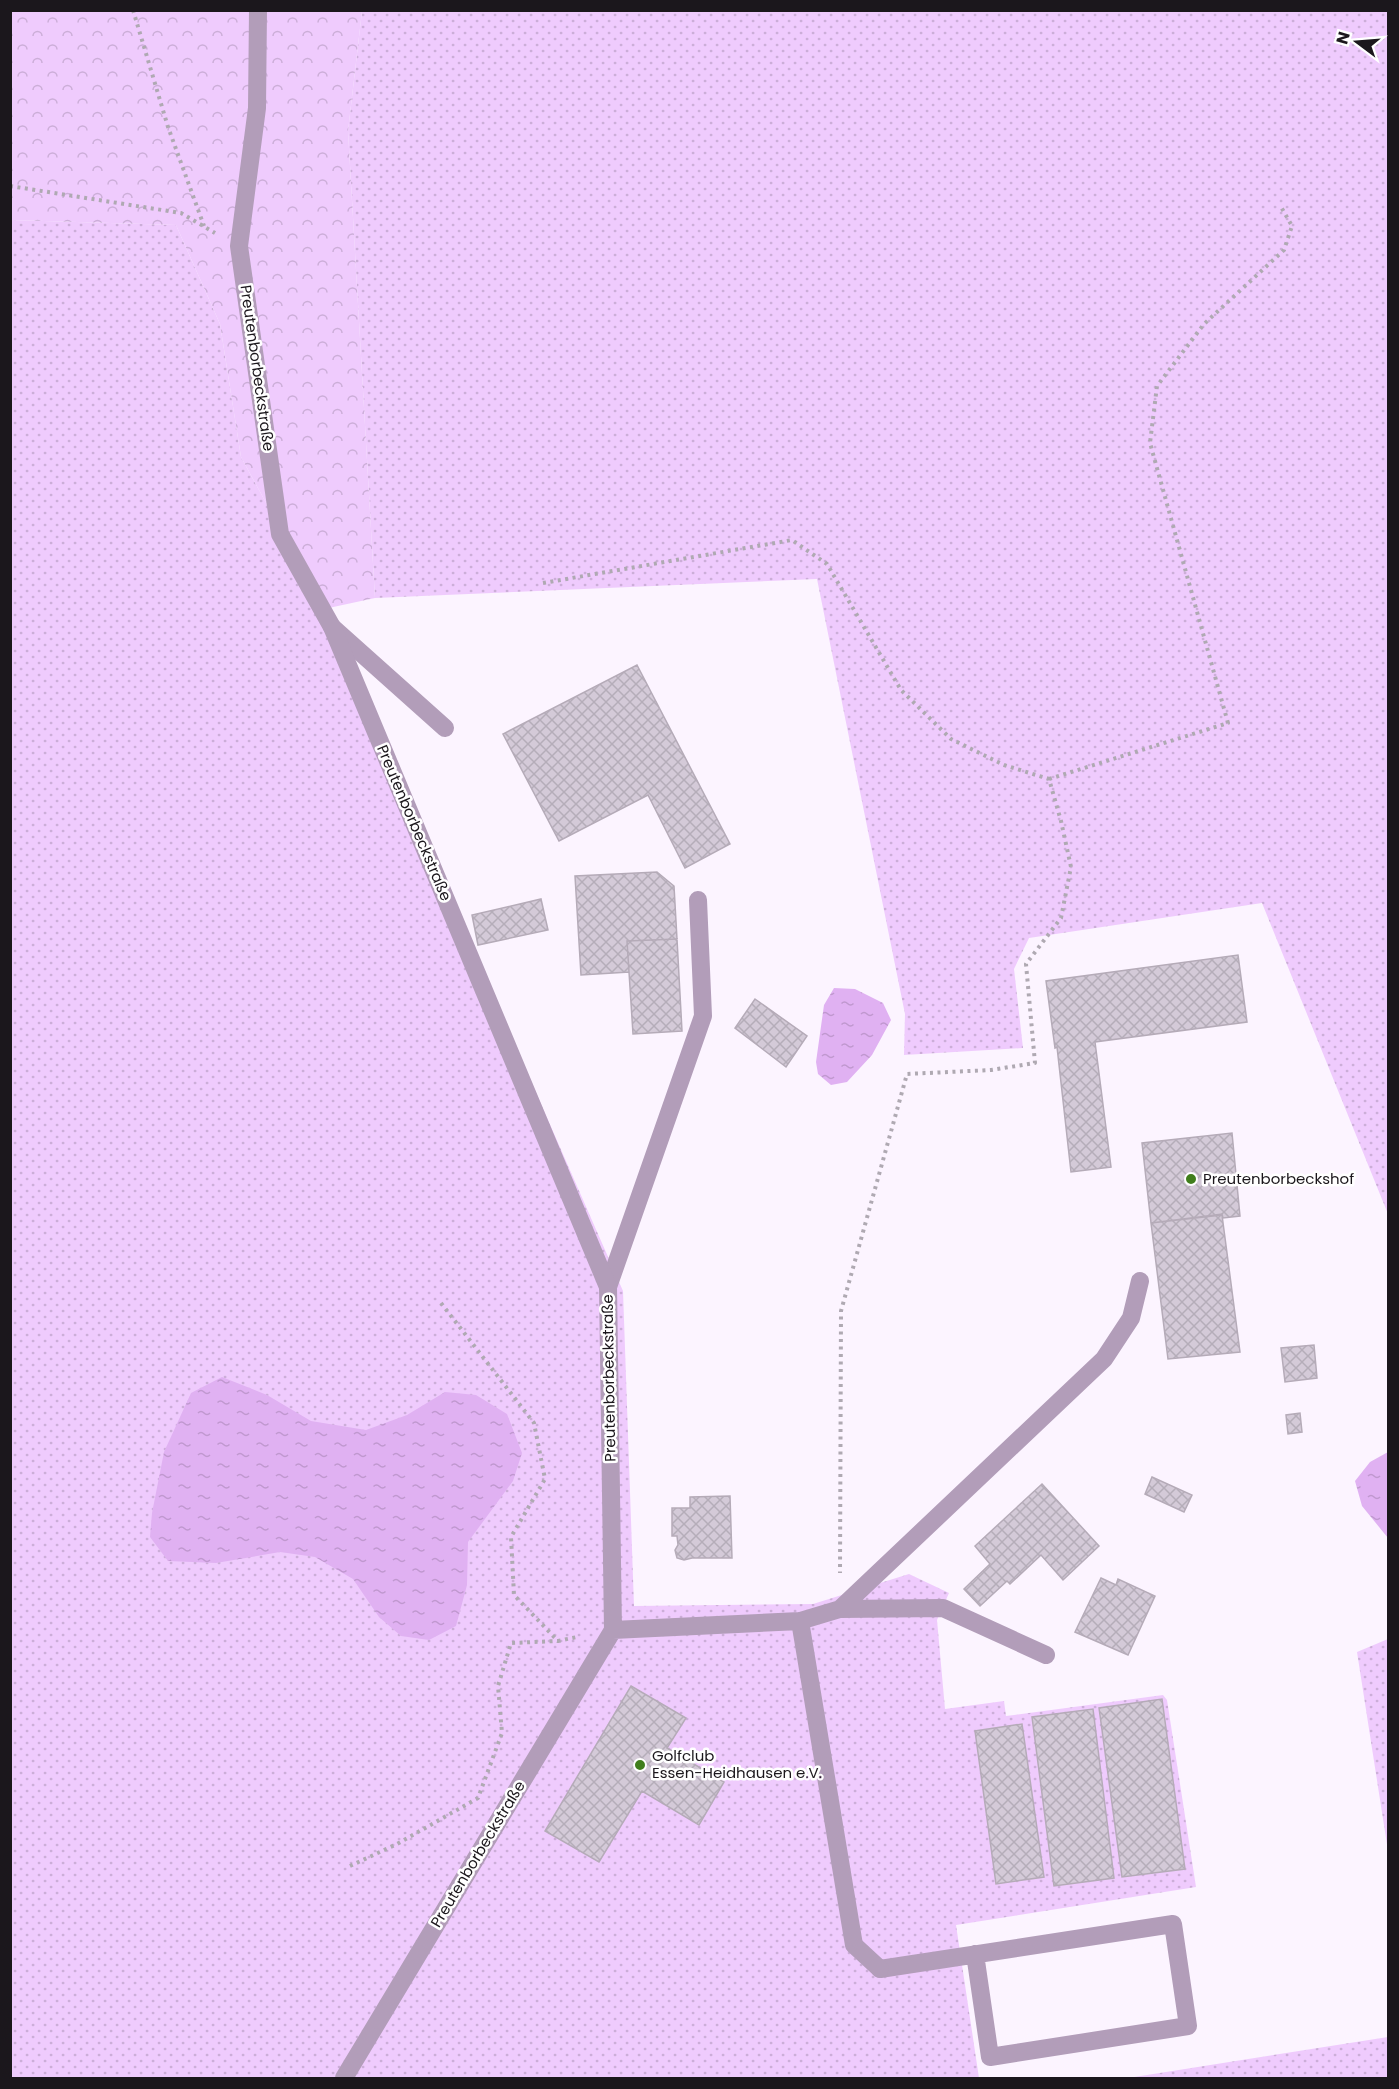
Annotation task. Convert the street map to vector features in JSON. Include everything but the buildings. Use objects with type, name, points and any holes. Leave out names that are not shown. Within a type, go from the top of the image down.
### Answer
[{"type":"street","name":"Preutenborbeckstraße","points":[[258,10],[257,108],[239,246],[280,534],[332,627],[608,1287],[614,1630],[344,2079]]},
{"type":"street","points":[[332,627],[445,728]]},
{"type":"street","points":[[608,1287],[703,1016],[698,900]]},
{"type":"street","points":[[840,1610],[1104,1359],[1131,1318],[1140,1281]]},
{"type":"street","points":[[614,1630],[800,1621],[840,1610],[943,1608],[1046,1654]]},
{"type":"street","points":[[800,1621],[854,1945],[880,1969],[975,1954],[1173,1924],[1188,2026],[990,2057],[975,1954]]},
{"type":"path","points":[[133,10],[168,127],[204,226]]},
{"type":"path","points":[[10,186],[181,213],[239,246]]},
{"type":"path","points":[[543,584],[792,540],[827,564],[900,690],[951,739],[1004,765],[1049,779],[1228,723],[1150,443],[1157,386],[1204,324],[1284,250],[1292,226],[1280,205]]},
{"type":"path","points":[[840,1610],[841,1311],[907,1074],[991,1070],[1035,1063],[1026,964],[1060,918],[1071,867],[1049,779]]},
{"type":"path","points":[[441,1303],[534,1423],[545,1479],[511,1537],[514,1595],[558,1641]]},
{"type":"path","points":[[350,1866],[397,1844],[477,1798],[502,1733],[498,1686],[511,1643],[558,1641],[614,1630]]},
{"type":"green space","points":[[11,11],[362,11],[348,131],[375,598],[324,609],[241,457],[220,324],[176,225],[11,220]]},
{"type":"green space","points":[[362,11],[1388,11],[1388,1214],[1262,903],[1029,938],[1014,969],[1023,1048],[904,1055],[905,1014],[817,579],[375,598],[348,131]]},
{"type":"green space","name":"Golfclub Essen-Heidhausen e.V.","points":[[11,220],[176,225],[220,324],[241,457],[324,609],[623,1291],[634,1606],[813,1604],[909,1574],[949,1593],[937,1620],[945,1709],[1004,1701],[1006,1716],[1163,1695],[1167,1700],[1196,1887],[956,1925],[979,2078],[11,2078]]},
{"type":"green space","points":[[1388,1639],[1388,1851],[1357,1652]]},
{"type":"green space","points":[[1388,2037],[1388,2078],[1128,2078]]},
{"type":"water","points":[[834,988],[855,989],[883,1003],[891,1020],[872,1055],[847,1082],[831,1085],[818,1074],[816,1062],[824,1005]]},
{"type":"water","points":[[222,1377],[267,1395],[311,1421],[366,1430],[407,1415],[445,1392],[476,1395],[507,1414],[522,1453],[513,1481],[468,1542],[467,1585],[456,1626],[429,1640],[401,1636],[379,1617],[353,1579],[315,1557],[280,1552],[216,1563],[168,1561],[150,1537],[152,1513],[164,1452],[191,1393]]},
{"type":"water","points":[[1388,1452],[1388,1538],[1362,1506],[1355,1481],[1370,1462]]},
{"type":"place","name":"Preutenborbeckshof","points":[[1191,1179]]},
{"type":"place","name":"Golfclub Essen-Heidhausen e.V.","points":[[640,1765]]}]
